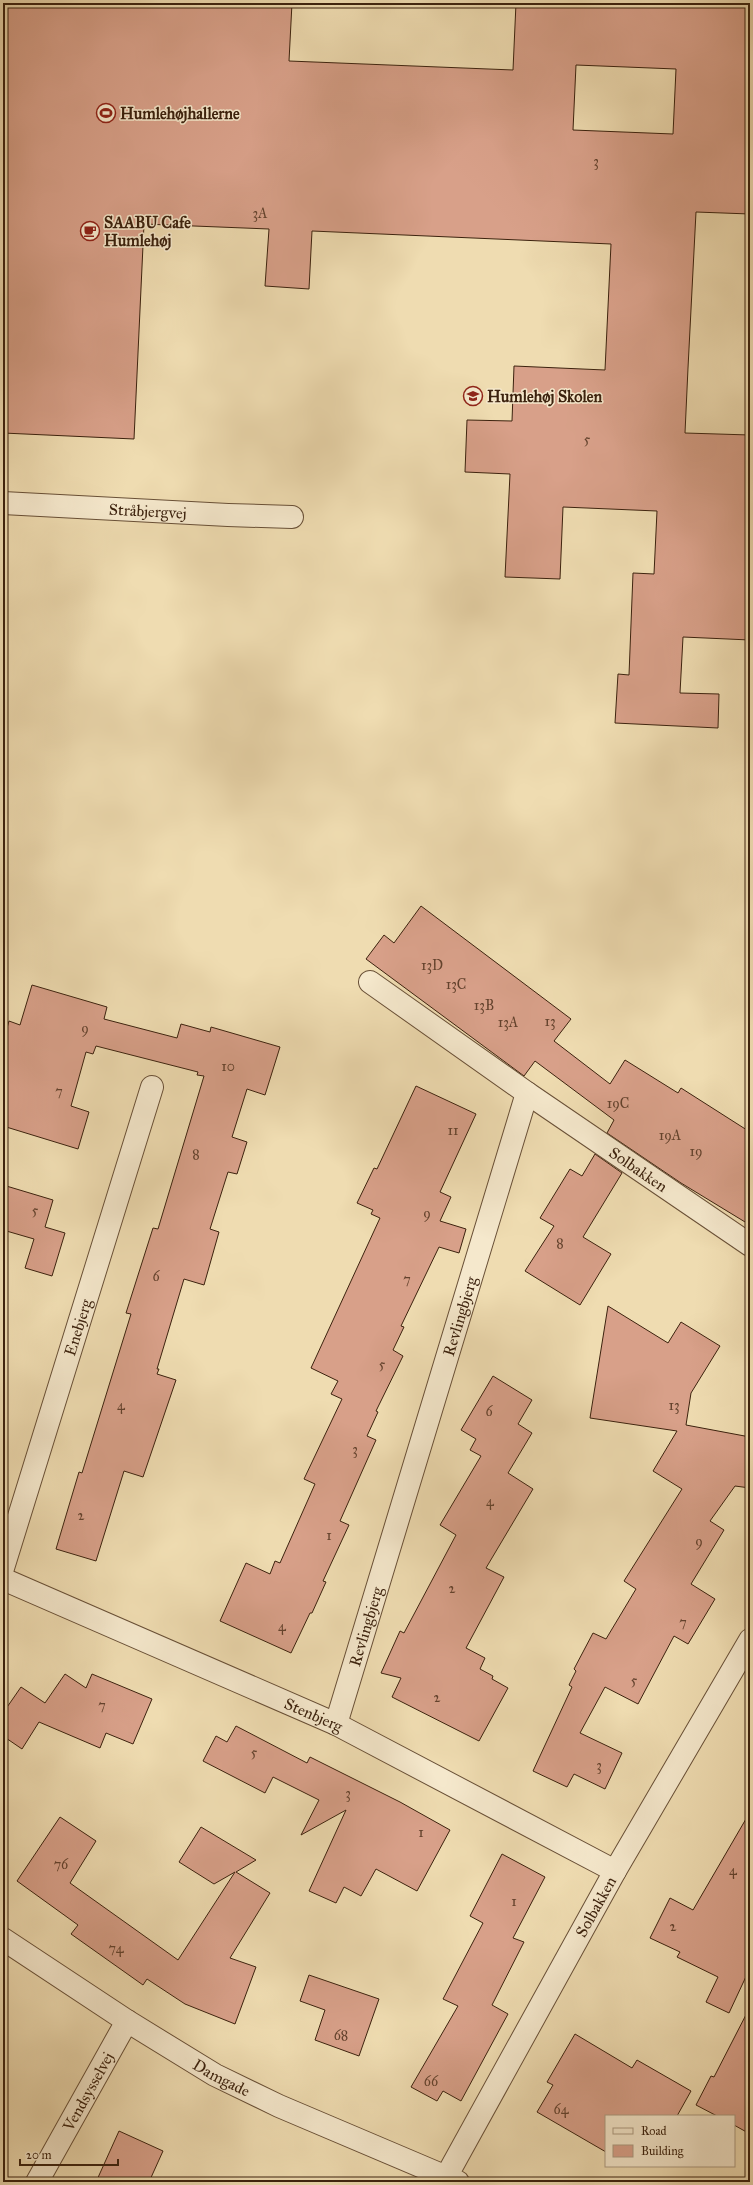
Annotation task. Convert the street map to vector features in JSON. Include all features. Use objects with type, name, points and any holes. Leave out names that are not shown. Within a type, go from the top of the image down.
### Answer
[{"type":"street","name":"Stråbjergvej","points":[[3,503],[292,517]]},
{"type":"street","points":[[370,982],[527,1093]]},
{"type":"street","name":"Enebjerg","points":[[3,1568],[152,1087]]},
{"type":"street","name":"Solbakken","points":[[527,1093],[750,1245]]},
{"type":"street","name":"Revlingbjerg","points":[[336,1724],[527,1093]]},
{"type":"street","name":"Stenbjerg","points":[[3,1579],[336,1724],[615,1871]]},
{"type":"street","name":"Solbakken","points":[[452,2179],[615,1871],[750,1640]]},
{"type":"street","name":"Damgade","points":[[3,1938],[127,2021],[215,2075],[279,2106],[452,2179]]},
{"type":"street","name":"Vendsysselvej","points":[[37,2182],[127,2021]]},
{"type":"building","points":[[3,3],[292,3],[289,61],[513,70],[516,3],[669,3],[750,7],[750,214],[696,212],[685,433],[750,435],[750,640],[683,637],[680,693],[719,694],[718,728],[615,723],[618,674],[629,675],[633,573],[654,574],[657,511],[563,507],[560,579],[505,577],[510,474],[465,472],[467,420],[512,421],[514,366],[605,370],[611,244],[312,231],[309,289],[265,286],[269,229],[144,224],[134,439],[3,433]],"holes":[[[576,65],[676,69],[673,134],[573,130]]]},
{"type":"building","points":[[421,906],[571,1019],[554,1041],[610,1084],[625,1060],[678,1093],[681,1088],[750,1132],[750,1225],[681,1183],[607,1133],[614,1120],[535,1061],[524,1076],[366,959],[384,935],[394,943]]},
{"type":"building","points":[[32,985],[107,1007],[104,1019],[177,1038],[181,1024],[210,1032],[211,1027],[280,1047],[265,1095],[247,1089],[232,1137],[247,1142],[237,1174],[228,1172],[210,1229],[219,1232],[204,1285],[184,1279],[157,1369],[159,1369],[157,1374],[176,1380],[143,1477],[124,1471],[96,1561],[56,1549],[79,1472],[82,1473],[131,1314],[126,1313],[153,1228],[158,1229],[204,1076],[197,1075],[198,1072],[96,1046],[93,1054],[86,1052],[71,1106],[89,1112],[78,1149],[3,1126],[3,1042],[9,1021],[20,1025]]},
{"type":"building","points":[[416,1086],[476,1114],[440,1192],[451,1197],[440,1221],[466,1229],[459,1253],[439,1247],[401,1326],[404,1327],[393,1350],[403,1356],[376,1411],[378,1412],[367,1436],[376,1440],[340,1521],[349,1525],[323,1581],[326,1582],[312,1613],[310,1613],[291,1653],[220,1621],[246,1563],[270,1574],[275,1561],[280,1563],[315,1484],[304,1479],[342,1399],[331,1394],[338,1381],[311,1368],[380,1218],[371,1214],[373,1210],[357,1203],[374,1168],[377,1169]]},
{"type":"building","points":[[595,1154],[622,1173],[583,1237],[611,1254],[580,1305],[525,1271],[554,1226],[540,1218],[570,1169],[582,1176]]},
{"type":"building","points":[[3,1185],[53,1200],[45,1227],[65,1233],[52,1276],[25,1268],[34,1239],[3,1230]]},
{"type":"building","points":[[608,1306],[668,1343],[681,1322],[720,1346],[691,1393],[686,1425],[750,1437],[750,1488],[735,1486],[710,1521],[724,1530],[691,1584],[715,1599],[688,1644],[674,1636],[638,1704],[605,1687],[580,1733],[622,1753],[605,1789],[574,1774],[567,1787],[533,1771],[572,1687],[569,1685],[576,1671],[574,1669],[593,1633],[606,1639],[636,1589],[624,1581],[682,1489],[653,1471],[677,1431],[590,1418]]},
{"type":"building","points":[[493,1376],[532,1400],[518,1424],[532,1433],[508,1473],[533,1489],[486,1568],[504,1577],[466,1648],[485,1658],[480,1669],[493,1676],[492,1679],[508,1688],[479,1741],[392,1697],[401,1678],[381,1673],[400,1631],[404,1633],[456,1535],[440,1525],[481,1456],[470,1450],[476,1439],[461,1430]]},
{"type":"building","points":[[65,1674],[86,1688],[92,1674],[152,1699],[133,1744],[106,1733],[100,1748],[39,1722],[22,1749],[3,1736],[3,1713],[21,1687],[45,1703]]},
{"type":"building","points":[[236,1726],[307,1763],[310,1757],[400,1802],[450,1830],[417,1891],[376,1869],[361,1896],[344,1887],[336,1903],[309,1891],[346,1810],[301,1835],[319,1800],[273,1777],[265,1793],[203,1761],[216,1736],[227,1742]]},
{"type":"building","points":[[750,1812],[750,1968],[729,2013],[706,2002],[718,1977],[677,1957],[680,1952],[650,1938],[670,1898],[693,1910]]},
{"type":"building","points":[[60,1817],[96,1841],[70,1883],[178,1960],[235,1872],[214,1884],[179,1862],[201,1827],[256,1860],[236,1872],[270,1893],[230,1958],[256,1967],[235,2024],[185,2004],[147,1979],[143,1985],[71,1934],[78,1925],[17,1881]]},
{"type":"building","points":[[502,1854],[545,1877],[513,1938],[524,1942],[492,2005],[508,2014],[461,2101],[443,2091],[437,2101],[411,2087],[458,2006],[443,1999],[483,1923],[470,1916]]},
{"type":"building","points":[[309,1975],[379,1999],[359,2056],[315,2040],[325,2010],[300,2001]]},
{"type":"building","points":[[750,2007],[750,2134],[735,2126],[735,2115],[715,2115],[696,2105],[711,2076],[714,2077]]},
{"type":"building","points":[[575,2034],[632,2068],[637,2060],[691,2091],[678,2115],[605,2115],[605,2151],[537,2112],[553,2085],[547,2082]]},
{"type":"building","points":[[119,2131],[163,2151],[149,2182],[96,2182]]},
{"type":"place","name":"Humlehøjhallerne","points":[[106,113]]},
{"type":"place","name":"SAABU Cafe Humlehøj","points":[[90,231]]},
{"type":"place","name":"Humlehøj Skolen","points":[[473,396]]}]
